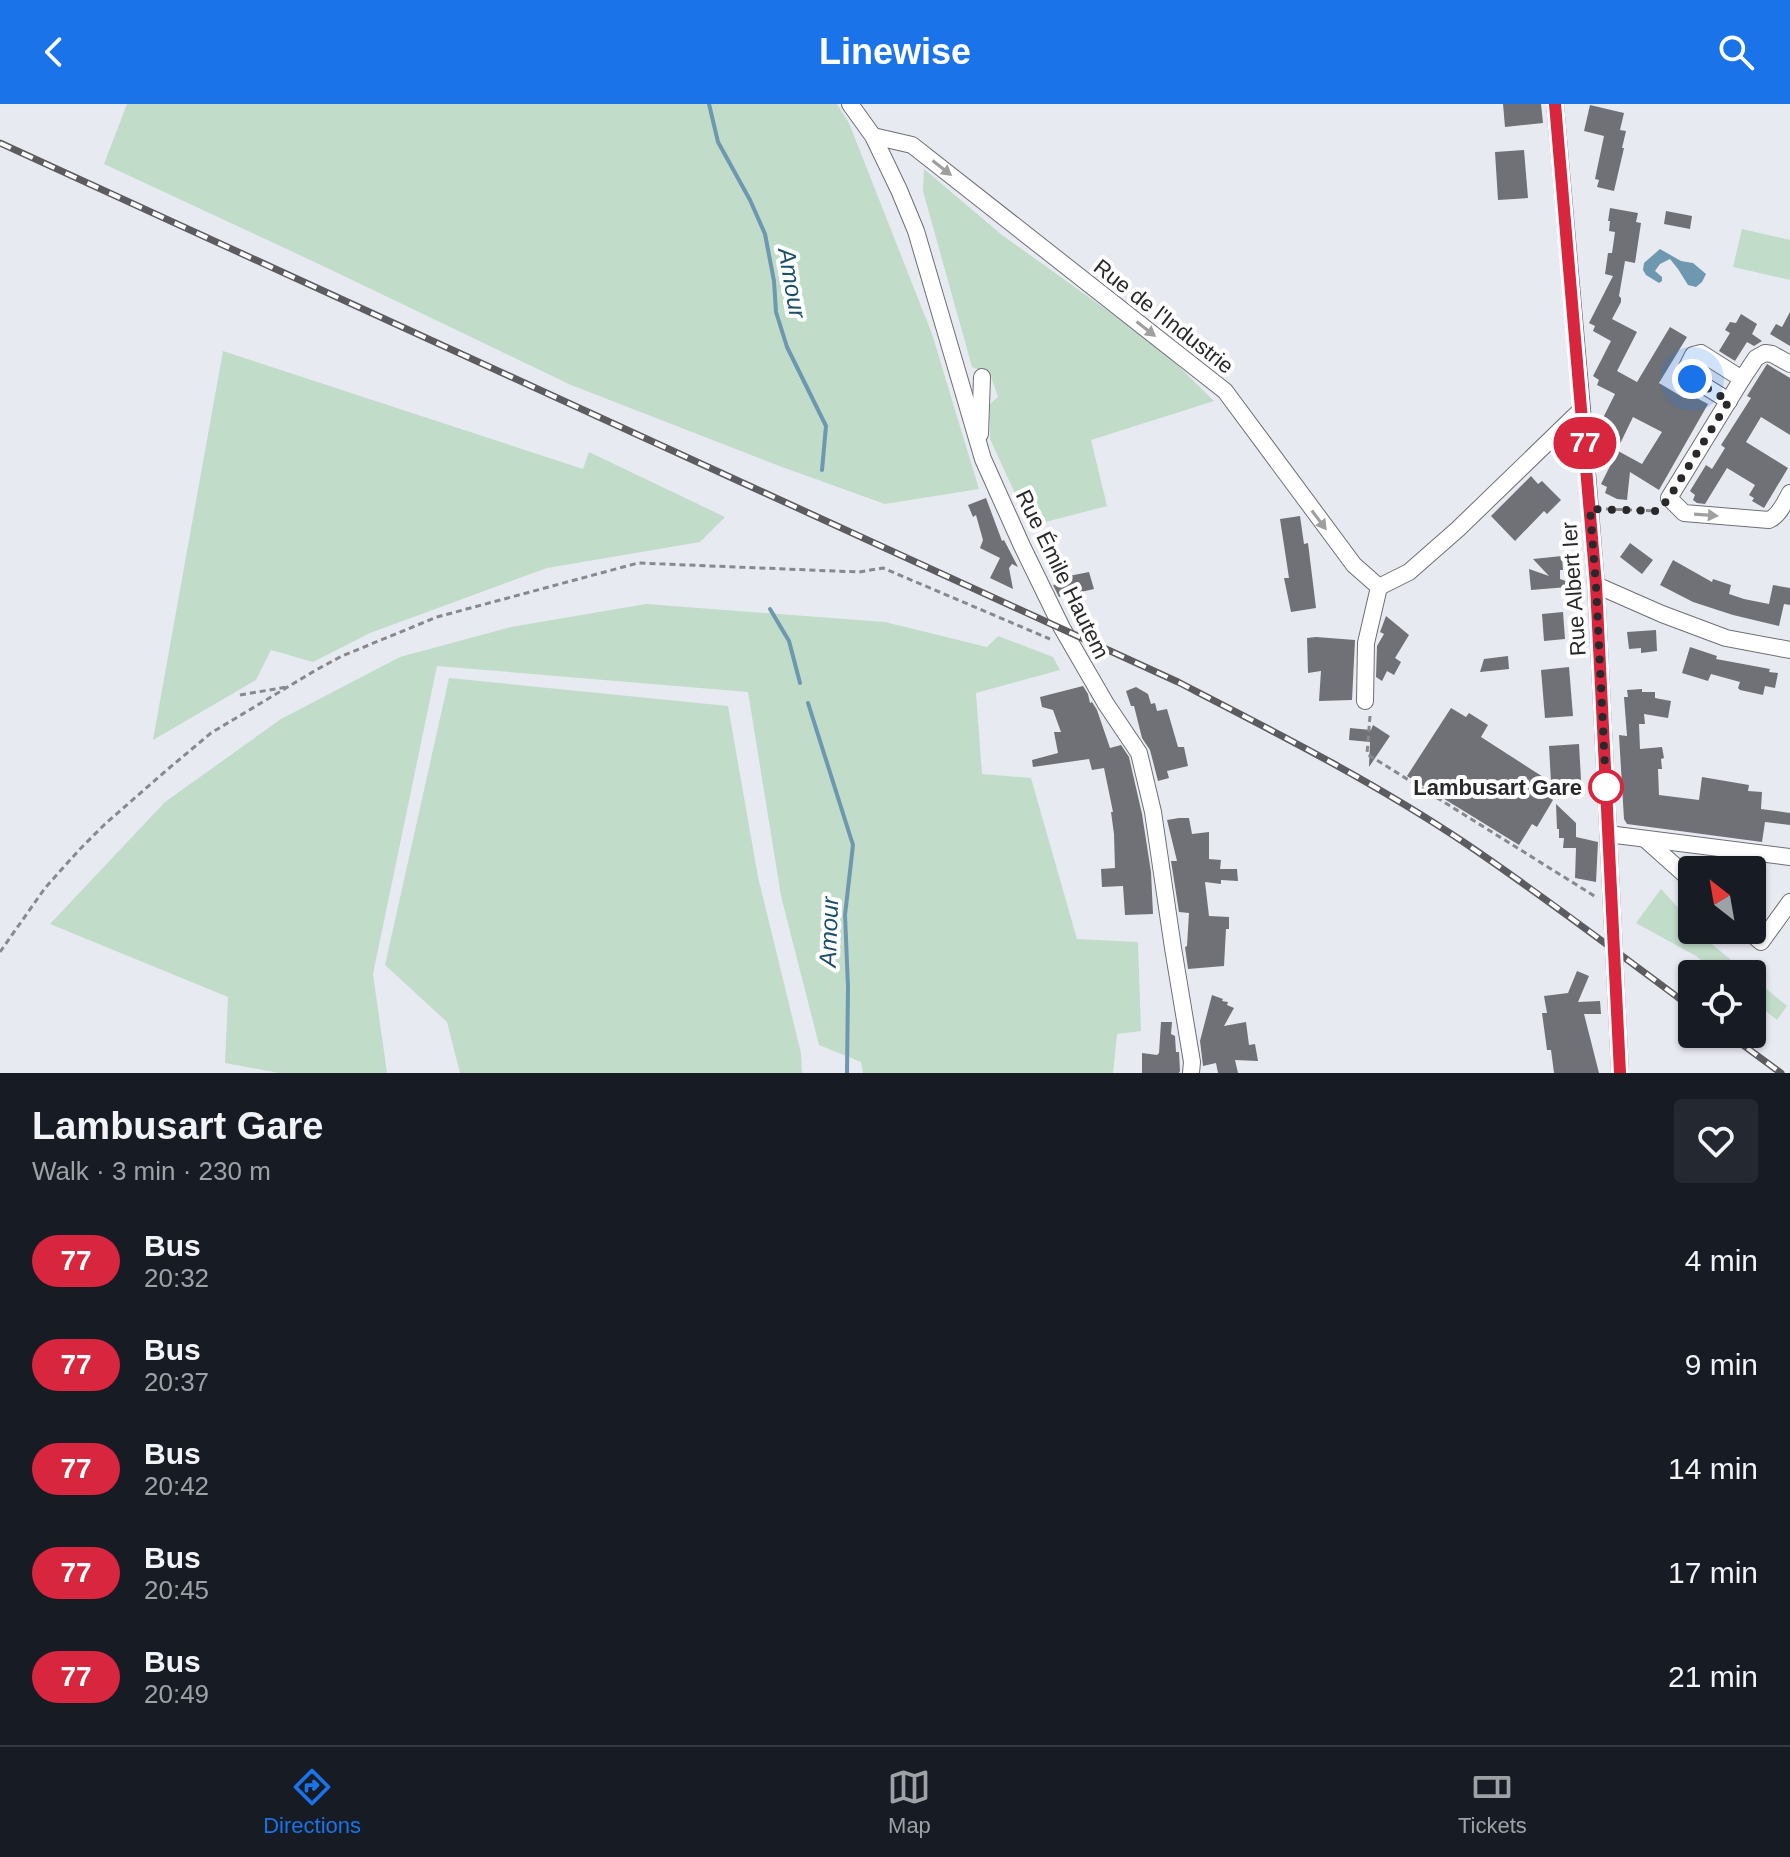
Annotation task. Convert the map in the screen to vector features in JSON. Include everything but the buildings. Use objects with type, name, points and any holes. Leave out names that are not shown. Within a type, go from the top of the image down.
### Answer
[{"type":"street","name":"Rue Émile Hautem","points":[[850,104],[873,136],[916,231],[983,459],[1022,546],[1072,644],[1106,704],[1139,753],[1153,812],[1192,1062],[1191,1073]]},
{"type":"street","name":"Rue Albert Ier","points":[[1555,104],[1596,585],[1620,1073]]},
{"type":"street","name":"Rue de l'Industrie","points":[[873,136],[912,145],[1225,391],[1354,565],[1379,587]]},
{"type":"street","points":[[1729,401],[1687,375],[1685,371],[1693,355],[1701,353],[1742,379]]},
{"type":"street","points":[[1790,364],[1772,354],[1765,353],[1756,358],[1669,498],[1684,513],[1769,520],[1778,513],[1790,493]]},
{"type":"street","points":[[979,444],[982,377]]},
{"type":"street","points":[[1365,701],[1366,643],[1379,587],[1409,572],[1582,409]]},
{"type":"street","points":[[1596,585],[1726,638],[1790,650]]},
{"type":"street","points":[[1608,834],[1790,857]]},
{"type":"street","points":[[1645,839],[1678,868]]},
{"type":"street","points":[[1766,935],[1790,902]]},
{"type":"path","points":[[1590,509],[1658,511],[1669,498]]},
{"type":"path","points":[[0,952],[45,888],[79,850],[211,733],[342,656],[437,617],[638,563],[859,572],[883,568],[1043,638],[1072,644]]},
{"type":"path","points":[[240,695],[290,686]]},
{"type":"path","points":[[1365,701],[1371,705],[1367,754],[1612,908]]},
{"type":"green space","points":[[127,104],[837,104],[849,123],[932,334],[979,489],[885,504],[571,385],[104,164]]},
{"type":"green space","points":[[924,169],[1002,235],[1160,348],[1214,401],[1091,440],[1107,506],[1030,526],[990,439],[990,404],[998,397],[990,374],[972,367],[923,191]]},
{"type":"green space","points":[[1742,229],[1790,240],[1790,280],[1733,267]]},
{"type":"green space","points":[[223,351],[583,469],[589,452],[725,517],[700,542],[547,568],[370,633],[313,662],[271,650],[256,680],[153,740]]},
{"type":"green space","points":[[646,604],[885,622],[987,647],[998,636],[1053,657],[1060,670],[976,693],[982,774],[1031,778],[1077,939],[1138,942],[1141,1031],[1117,1034],[1113,1073],[863,1073],[861,1062],[819,1045],[781,896],[748,692],[437,666],[373,974],[387,1073],[279,1073],[225,1063],[228,997],[50,924],[165,802],[281,719],[400,657],[511,627]]},
{"type":"green space","points":[[449,678],[728,706],[758,877],[801,1053],[802,1073],[460,1073],[447,1022],[385,965]]},
{"type":"green space","points":[[1661,889],[1678,908],[1678,944],[1712,944],[1731,960],[1701,960],[1636,923]]},
{"type":"green space","points":[[1766,989],[1787,1006],[1777,1020],[1766,1011]]},
{"type":"water","points":[[1660,249],[1681,261],[1693,263],[1706,274],[1702,282],[1696,287],[1688,285],[1670,259],[1655,271],[1662,277],[1659,283],[1646,275],[1644,263]]},
{"type":"waterway","name":"Amour","points":[[709,104],[718,142],[765,234],[776,312],[787,347],[826,426],[822,470]]},
{"type":"waterway","name":"Amour","points":[[770,609],[789,641],[800,683]]},
{"type":"waterway","name":"Amour","points":[[808,703],[853,845],[845,915],[847,1073]]},
{"type":"railway","points":[[0,143],[1178,682],[1324,758],[1431,821],[1522,883],[1678,998]]},
{"type":"railway","points":[[1747,1048],[1781,1073]]},
{"type":"bus line","name":"77","points":[[1555,104],[1596,585],[1620,1073]]},
{"type":"place","name":"Lambusart Gare","points":[[1606,787]]},
{"type":"route","points":[[1606,787],[1590,509],[1658,511],[1669,498],[1729,401],[1692,379]]}]
